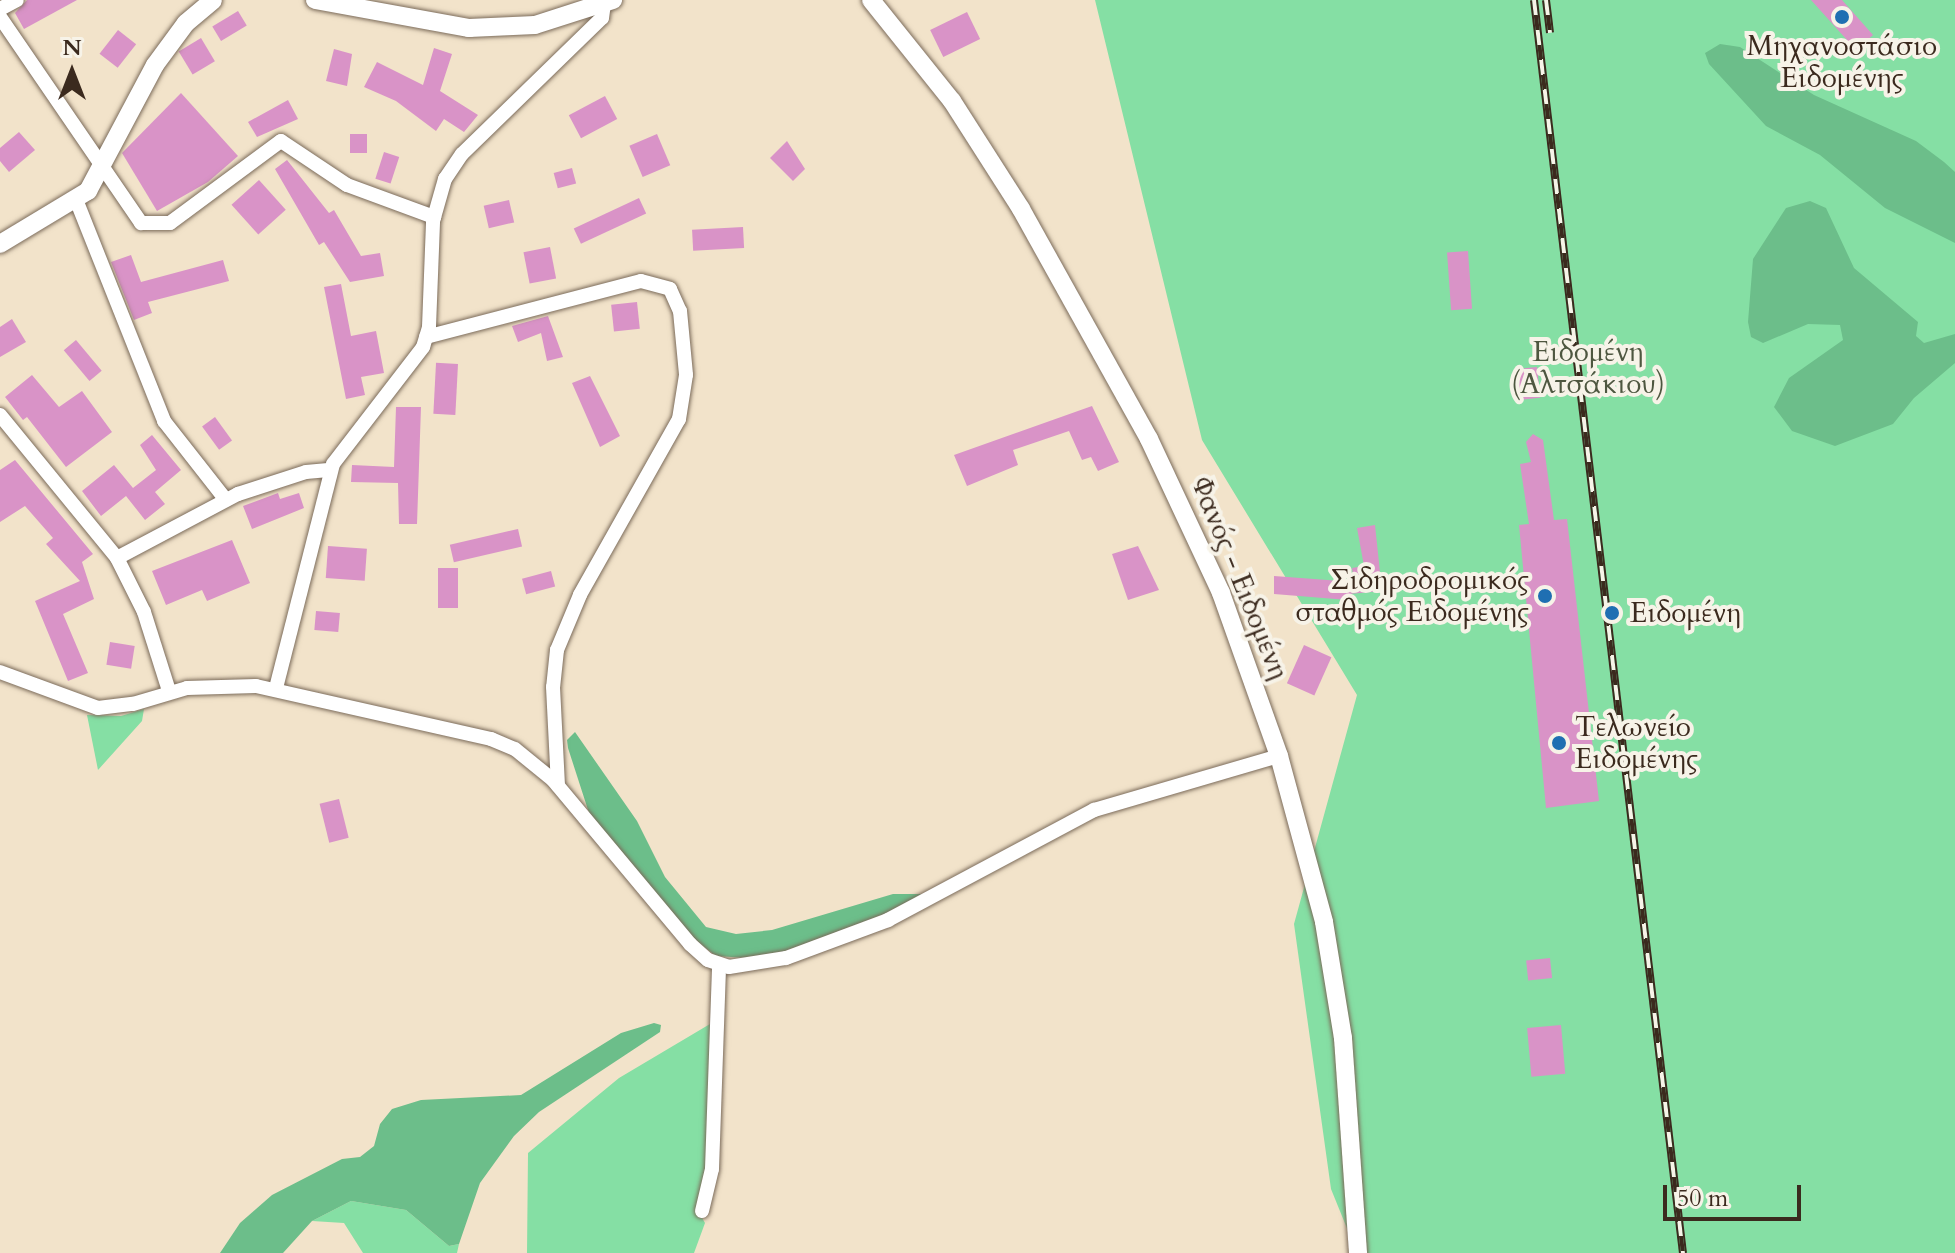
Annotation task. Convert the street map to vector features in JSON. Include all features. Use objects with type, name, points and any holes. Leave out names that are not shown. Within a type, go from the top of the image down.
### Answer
[{"type":"street","points":[[0,9],[17,0]]},
{"type":"street","points":[[0,244],[82,196],[101,170],[163,52],[212,0]]},
{"type":"street","points":[[315,0],[469,28],[535,25],[608,2]]},
{"type":"street","name":"Φανός - Ειδομένη","points":[[871,0],[952,101],[1094,337],[1209,562],[1279,756],[1309,856],[1333,972],[1358,1253]]},
{"type":"street","points":[[276,688],[331,470],[341,449],[416,359],[426,337],[434,217],[445,179],[462,154],[602,18],[608,2]]},
{"type":"street","points":[[0,17],[101,170],[141,223],[159,227],[214,193],[281,141],[347,185],[434,217]]},
{"type":"street","points":[[82,196],[164,421],[226,500]]},
{"type":"street","points":[[426,337],[641,281],[670,289],[680,311],[686,375],[679,419],[580,595],[557,650],[553,687],[558,786]]},
{"type":"street","points":[[0,415],[117,558],[144,612],[169,691]]},
{"type":"street","points":[[117,558],[226,500],[293,476],[331,470]]},
{"type":"street","points":[[0,672],[98,708],[133,704],[169,691],[210,686],[276,688],[491,739],[533,762],[558,786],[662,913],[719,966],[764,963],[844,938],[920,905],[1085,814],[1279,756]]},
{"type":"street","points":[[702,1211],[712,1169],[719,966]]},
{"type":"green space","name":"Ειδομένη (Αλτσάκιου)","points":[[1095,0],[1955,0],[1955,1253],[1357,1253],[1331,1189],[1294,924],[1357,695],[1202,440]]},
{"type":"green space","points":[[1720,44],[1740,47],[1814,95],[1916,141],[1944,162],[1955,172],[1955,243],[1885,208],[1820,155],[1766,126],[1709,64],[1705,53]]},
{"type":"green space","points":[[1810,201],[1826,208],[1854,268],[1918,322],[1916,336],[1924,343],[1955,334],[1955,363],[1914,398],[1893,424],[1835,446],[1792,431],[1774,407],[1789,378],[1843,340],[1840,325],[1808,324],[1763,343],[1751,337],[1748,322],[1753,259],[1786,208]]},
{"type":"green space","points":[[144,709],[142,721],[98,770],[87,715],[121,716]]},
{"type":"green space","points":[[575,732],[637,821],[665,877],[706,927],[736,934],[772,930],[893,894],[930,894],[852,930],[762,959],[716,956],[694,939],[589,813],[568,748],[567,740]]},
{"type":"green space","points":[[654,1023],[661,1025],[660,1032],[539,1112],[514,1136],[480,1183],[459,1244],[449,1246],[406,1210],[351,1201],[312,1221],[283,1253],[220,1253],[240,1223],[272,1195],[342,1159],[360,1157],[374,1146],[380,1124],[392,1109],[421,1100],[521,1095],[621,1033]]},
{"type":"green space","points":[[710,1024],[710,1146],[697,1209],[705,1223],[694,1253],[527,1253],[528,1153],[619,1078]]},
{"type":"green space","points":[[351,1201],[406,1210],[449,1246],[459,1244],[457,1253],[363,1253],[344,1223],[312,1221]]},
{"type":"building","points":[[27,0],[77,0],[24,29],[15,13]]},
{"type":"building","name":"Μηχανοστάσιο Ειδομένης","points":[[1811,0],[1842,0],[1873,35],[1856,50]]},
{"type":"building","points":[[238,11],[247,26],[221,41],[212,26]]},
{"type":"building","points":[[967,12],[980,39],[943,57],[930,30]]},
{"type":"building","points":[[118,30],[136,44],[118,68],[100,54]]},
{"type":"building","points":[[201,38],[215,61],[193,75],[179,51]]},
{"type":"building","points":[[434,48],[452,54],[440,91],[478,115],[464,132],[444,119],[436,131],[396,101],[364,87],[377,62],[423,85]]},
{"type":"building","points":[[334,49],[352,54],[347,86],[326,81]]},
{"type":"building","points":[[181,93],[238,156],[208,182],[157,211],[122,153]]},
{"type":"building","points":[[605,96],[617,119],[581,138],[569,115]]},
{"type":"building","points":[[288,100],[298,119],[257,137],[248,122]]},
{"type":"building","points":[[19,132],[35,150],[9,172],[0,161],[0,148]]},
{"type":"building","points":[[350,134],[367,134],[367,153],[350,153]]},
{"type":"building","points":[[657,134],[670,165],[643,177],[629,146]]},
{"type":"building","points":[[787,141],[805,169],[793,181],[770,158]]},
{"type":"building","points":[[384,152],[399,157],[391,184],[375,179]]},
{"type":"building","points":[[287,160],[329,213],[334,210],[361,256],[380,253],[384,276],[350,282],[324,242],[319,245],[275,169]]},
{"type":"building","points":[[572,168],[576,183],[558,188],[554,173]]},
{"type":"building","points":[[259,180],[286,210],[258,234],[232,205]]},
{"type":"building","points":[[639,198],[646,213],[581,244],[574,228]]},
{"type":"building","points":[[509,200],[514,222],[489,228],[484,206]]},
{"type":"building","points":[[743,227],[744,248],[693,251],[692,230]]},
{"type":"building","points":[[550,247],[556,278],[530,284],[523,252]]},
{"type":"building","points":[[1468,251],[1472,309],[1451,310],[1447,252]]},
{"type":"building","points":[[131,255],[141,282],[223,260],[229,281],[148,302],[152,313],[134,320],[111,262]]},
{"type":"building","points":[[341,284],[351,336],[376,331],[384,373],[361,377],[365,395],[346,399],[324,287]]},
{"type":"building","points":[[637,302],[640,329],[614,332],[611,305]]},
{"type":"building","points":[[548,316],[563,357],[547,361],[541,333],[518,342],[512,326]]},
{"type":"building","points":[[12,319],[26,342],[0,357],[0,327]]},
{"type":"building","points":[[76,340],[102,371],[89,381],[64,350]]},
{"type":"building","points":[[436,363],[458,364],[455,415],[433,414]]},
{"type":"building","points":[[1537,367],[1540,398],[1520,400],[1517,369]]},
{"type":"building","points":[[32,375],[59,407],[82,391],[112,432],[66,467],[27,417],[23,420],[5,397]]},
{"type":"building","points":[[590,376],[620,436],[600,447],[572,383]]},
{"type":"building","points":[[1092,406],[1119,462],[1098,471],[1091,457],[1082,460],[1069,431],[1013,450],[1018,465],[967,486],[954,455]]},
{"type":"building","points":[[396,407],[421,407],[417,524],[399,524],[398,483],[351,482],[352,465],[394,467]]},
{"type":"building","points":[[215,417],[232,440],[219,450],[202,426]]},
{"type":"building","points":[[1533,434],[1543,440],[1554,520],[1567,519],[1599,801],[1546,808],[1519,525],[1529,524],[1520,464],[1531,462],[1526,442]]},
{"type":"building","points":[[152,435],[181,470],[155,492],[165,504],[145,520],[126,496],[101,516],[82,491],[114,465],[133,488],[156,470],[140,445]]},
{"type":"building","points":[[15,460],[93,554],[82,562],[94,599],[63,614],[88,673],[68,681],[35,601],[80,581],[46,544],[53,538],[25,506],[0,522],[0,470]]},
{"type":"building","points":[[278,493],[280,499],[299,493],[304,508],[252,529],[243,506]]},
{"type":"building","points":[[1375,525],[1382,591],[1349,594],[1348,600],[1274,594],[1274,576],[1354,582],[1352,568],[1364,566],[1357,528]]},
{"type":"building","points":[[518,529],[522,547],[454,562],[450,545]]},
{"type":"building","points":[[232,540],[250,583],[207,601],[202,590],[166,605],[152,571]]},
{"type":"building","points":[[328,546],[367,549],[365,581],[326,578]]},
{"type":"building","points":[[1138,546],[1159,590],[1128,600],[1112,554]]},
{"type":"building","points":[[438,568],[458,568],[458,608],[438,608]]},
{"type":"building","points":[[551,571],[555,586],[526,594],[522,579]]},
{"type":"building","points":[[316,611],[340,613],[338,632],[314,630]]},
{"type":"building","points":[[110,642],[135,646],[131,669],[106,665]]},
{"type":"building","points":[[1304,645],[1331,657],[1314,696],[1287,683]]},
{"type":"building","points":[[339,799],[349,838],[329,843],[320,804]]},
{"type":"building","points":[[1550,958],[1552,978],[1528,980],[1526,961]]},
{"type":"building","points":[[1561,1025],[1565,1074],[1531,1077],[1527,1028]]},
{"type":"railway","points":[[1534,0],[1683,1253]]},
{"type":"railway","points":[[1546,0],[1550,33]]},
{"type":"place","name":"Μηχανοστάσιο Ειδομένης","points":[[1842,17]]},
{"type":"place","name":"Σιδηροδρομικός σταθμός Ειδομένης","points":[[1545,596]]},
{"type":"place","name":"Ειδομένη","points":[[1612,613]]},
{"type":"place","name":"Τελωνείο Ειδομένης","points":[[1559,743]]}]
